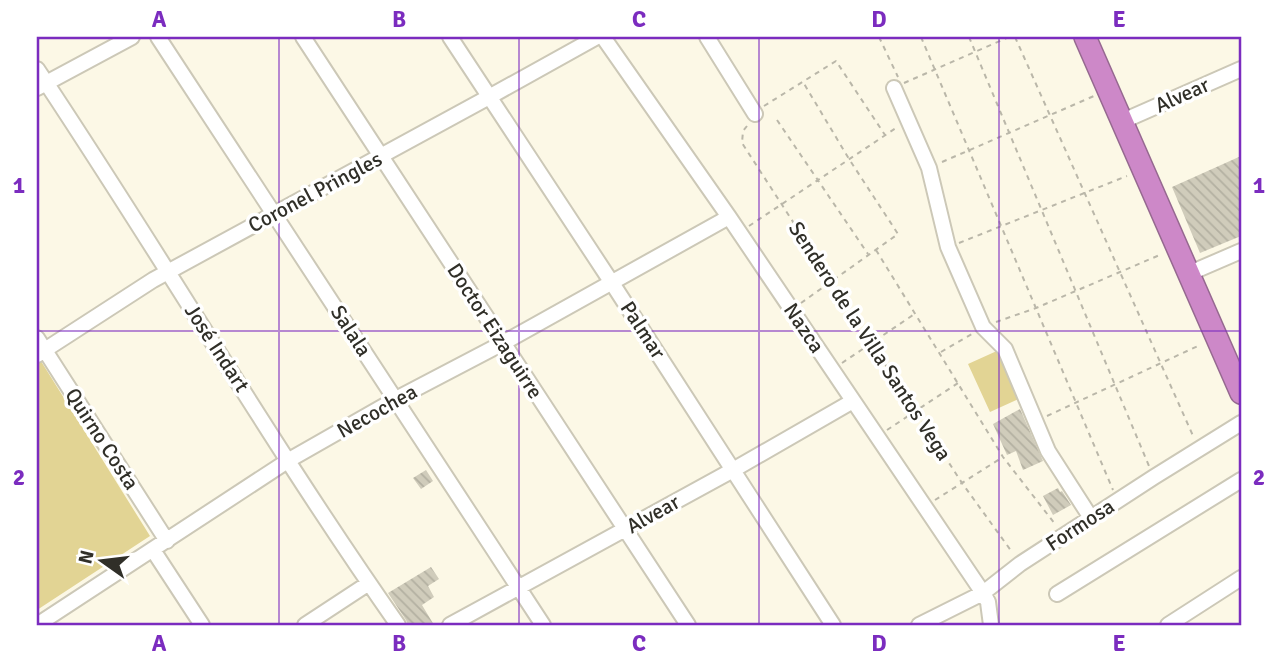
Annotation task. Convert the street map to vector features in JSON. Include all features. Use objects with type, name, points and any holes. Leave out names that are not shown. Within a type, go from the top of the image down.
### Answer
[{"type":"highway","points":[[1086,37],[1241,393]]},
{"type":"street","points":[[41,86],[132,37]]},
{"type":"street","name":"Salala","points":[[158,37],[543,625]]},
{"type":"street","name":"Doctor Eizaguirre","points":[[303,37],[688,625]]},
{"type":"street","name":"Palmar","points":[[450,37],[833,625]]},
{"type":"street","name":"Coronel Pringles","points":[[39,348],[168,272],[597,37]]},
{"type":"street","name":"Nazca","points":[[603,37],[729,217],[983,593],[988,602],[991,625]]},
{"type":"street","points":[[707,37],[755,114]]},
{"type":"street","name":"José Indart","points":[[37,69],[41,86],[168,272],[398,625]]},
{"type":"street","name":"Alvear","points":[[1123,121],[1241,69]]},
{"type":"street","points":[[894,88],[929,168],[948,247],[983,327],[1005,349],[1048,451],[1091,518]]},
{"type":"street","name":"Necochea","points":[[37,625],[289,460],[729,217]]},
{"type":"street","points":[[1190,274],[1241,251]]},
{"type":"street","name":"Quirno Costa","points":[[39,348],[167,541]]},
{"type":"street","name":"Alvear","points":[[450,625],[853,401]]},
{"type":"street","name":"Formosa","points":[[919,625],[983,593],[1020,564],[1241,423]]},
{"type":"street","points":[[1057,594],[1241,480]]},
{"type":"street","points":[[153,550],[202,625]]},
{"type":"street","points":[[1168,625],[1241,578]]},
{"type":"street","points":[[304,625],[369,583]]},
{"type":"path","points":[[879,37],[901,84],[1009,37]]},
{"type":"path","points":[[921,37],[1117,501]]},
{"type":"path","points":[[969,37],[1154,477]]},
{"type":"path","points":[[1015,37],[1198,449]]},
{"type":"path","points":[[755,114],[836,61],[885,135]]},
{"type":"path","points":[[792,310],[898,234],[803,82]]},
{"type":"path","points":[[929,168],[1108,90]]},
{"type":"path","name":"Sendero de la Villa Santos Vega","points":[[755,114],[743,131],[742,143],[915,412],[1020,564]]},
{"type":"path","points":[[776,120],[869,255]]},
{"type":"path","points":[[739,232],[908,120]]},
{"type":"path","points":[[948,247],[1144,170]]},
{"type":"path","points":[[940,353],[983,327],[1178,247]]},
{"type":"path","points":[[876,250],[1003,457],[1064,536]]},
{"type":"path","points":[[832,370],[916,313]]},
{"type":"path","points":[[1036,422],[1217,338]]},
{"type":"path","points":[[878,437],[958,383]]},
{"type":"path","points":[[925,507],[1003,457]]},
{"type":"shaded area","points":[[999,350],[1021,398],[990,412],[968,364]]},
{"type":"shaded area","points":[[39,358],[150,536],[37,610],[37,360]]},
{"type":"building","points":[[1241,156],[1241,236],[1200,253],[1172,187]]},
{"type":"building","points":[[1020,409],[1043,461],[1023,470],[1016,451],[1007,455],[993,424]]},
{"type":"building","points":[[426,470],[433,481],[421,489],[413,478]]},
{"type":"building","points":[[1058,488],[1071,505],[1053,515],[1043,496]]},
{"type":"building","points":[[431,567],[439,579],[428,586],[434,597],[422,605],[434,625],[408,625],[388,593]]}]
